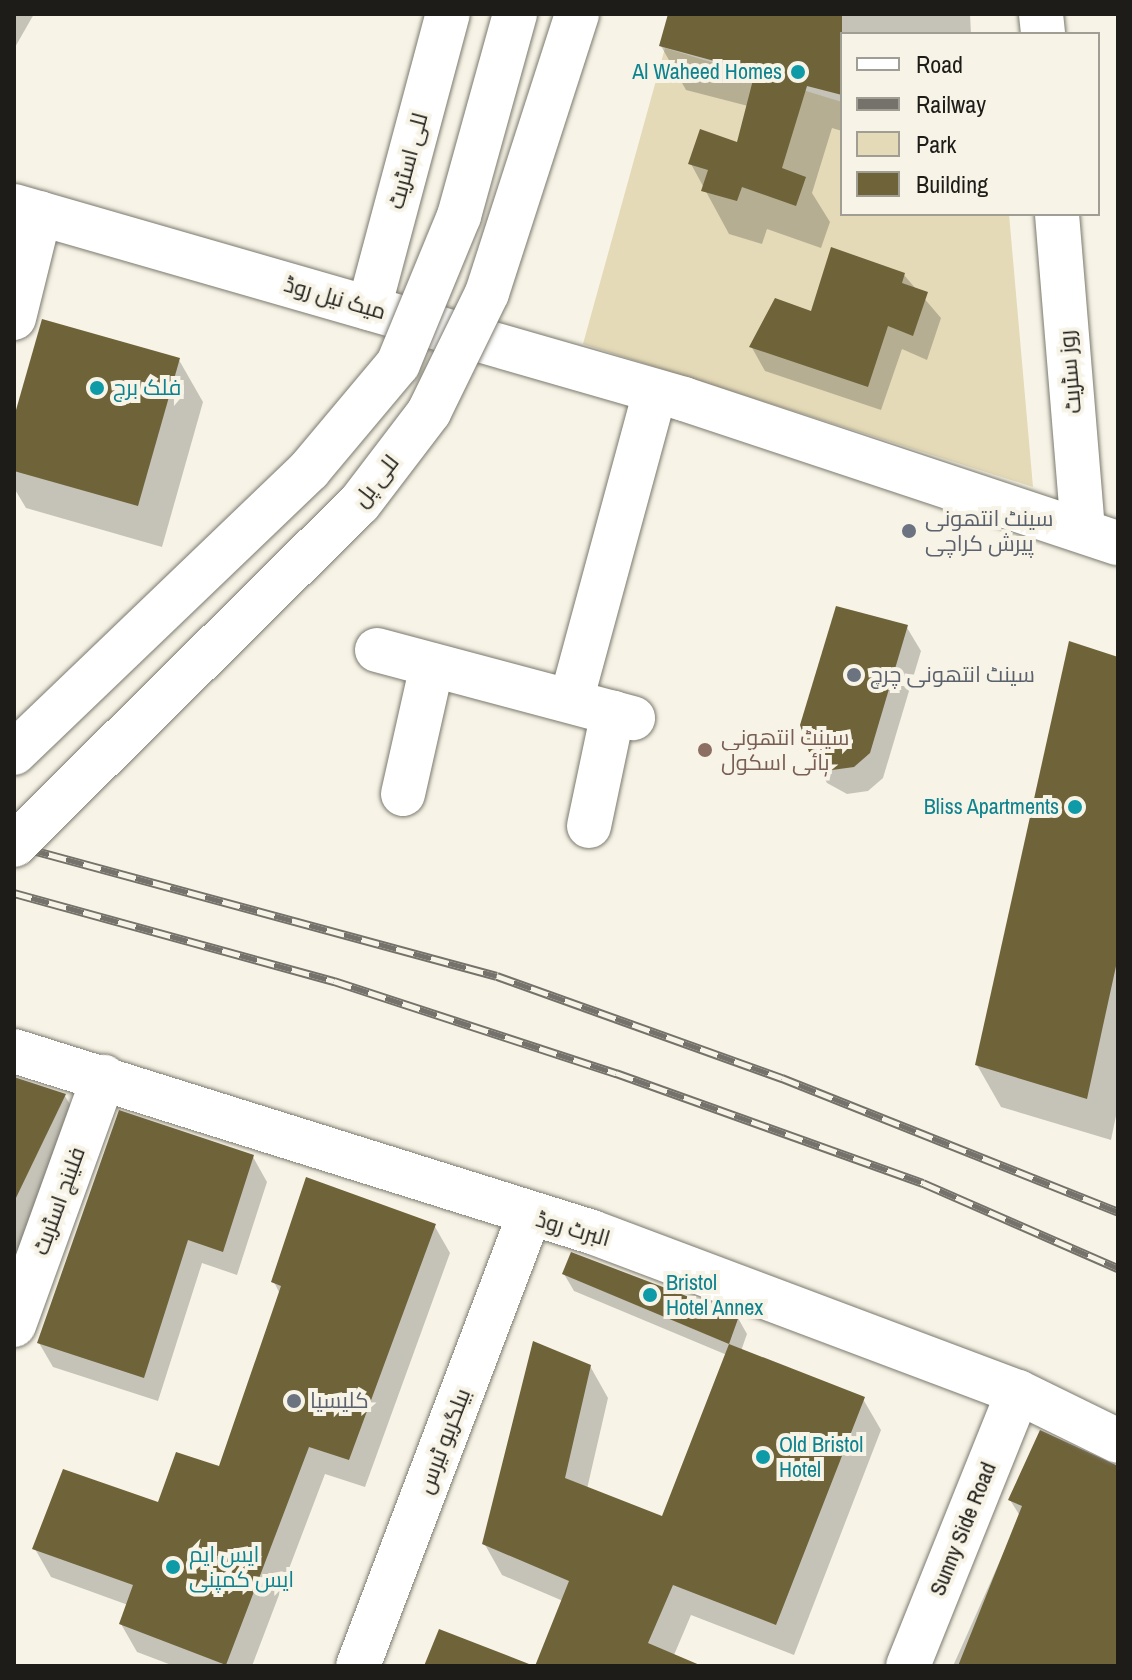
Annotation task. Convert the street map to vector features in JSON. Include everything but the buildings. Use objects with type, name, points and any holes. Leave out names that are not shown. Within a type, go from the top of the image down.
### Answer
[{"type":"street","name":"للی اسٹریٹ","points":[[369,308],[448,14]]},
{"type":"street","points":[[14,753],[309,470],[398,364],[459,216],[515,14]]},
{"type":"street","name":"للی پل","points":[[14,845],[359,504],[429,412],[487,293],[577,14]]},
{"type":"street","name":"میک نیل روڈ","points":[[27,209],[655,391],[1100,536]]},
{"type":"street","points":[[14,318],[27,209]]},
{"type":"street","name":"روز سٹریٹ","points":[[1057,216],[1100,536]]},
{"type":"street","points":[[571,701],[655,391]]},
{"type":"street","points":[[377,650],[623,715],[589,826]]},
{"type":"street","points":[[403,794],[432,665]]},
{"type":"street","name":"البرٹ روڈ","points":[[14,1051],[104,1077],[529,1217],[592,1232],[1018,1392],[1118,1441]]},
{"type":"street","name":"فلینچ اسٹریٹ","points":[[14,1325],[104,1077]]},
{"type":"street","name":"بیلگریو ٹیرس","points":[[358,1666],[529,1217]]},
{"type":"street","name":"Sunny Side Road","points":[[908,1666],[1018,1392]]},
{"type":"green space","points":[[665,48],[840,101],[840,216],[1009,216],[1033,487],[583,344]]},
{"type":"railway","points":[[14,845],[497,976],[782,1078],[1118,1212]]},
{"type":"railway","points":[[14,893],[334,981],[616,1073],[923,1183],[1118,1268]]},
{"type":"place","name":"Al Waheed Homes","points":[[798,72]]},
{"type":"place","name":"فلک برج","points":[[97,388]]},
{"type":"place","name":"سینٹ انتھونی پیرش کراچی","points":[[909,531]]},
{"type":"place","name":"سینٹ انتھونی چرچ","points":[[854,675]]},
{"type":"place","name":"سینٹ انتھونی ہائی اسکول","points":[[705,750]]},
{"type":"place","name":"Bliss Apartments","points":[[1075,807]]},
{"type":"place","name":"Bristol Hotel Annex","points":[[650,1295]]},
{"type":"place","name":"کلیسیا","points":[[294,1401]]},
{"type":"place","name":"Old Bristol Hotel","points":[[763,1457]]},
{"type":"place","name":"ایس ایم ایس کمپنی","points":[[173,1567]]}]
